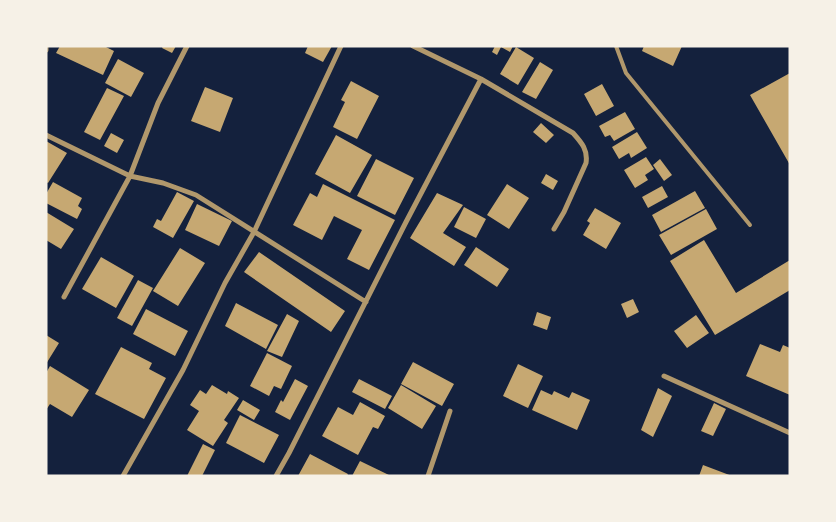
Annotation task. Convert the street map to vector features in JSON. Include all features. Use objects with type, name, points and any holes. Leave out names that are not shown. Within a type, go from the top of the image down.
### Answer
[{"type":"street","points":[[64,297],[130,176],[158,103],[187,46]]},
{"type":"street","points":[[123,476],[182,370],[225,283],[254,232],[341,46]]},
{"type":"street","points":[[413,46],[481,79],[573,133],[584,144],[587,155],[586,164],[554,229]]},
{"type":"street","points":[[276,476],[481,79]]},
{"type":"street","points":[[46,136],[130,176],[162,183],[196,195],[366,302]]},
{"type":"street","points":[[664,376],[790,433]]},
{"type":"street","points":[[428,476],[450,410]]},
{"type":"lane","points":[[616,46],[626,73],[750,225]]},
{"type":"building","points":[[60,46],[104,46],[114,51],[103,75],[56,53]]},
{"type":"building","points":[[163,46],[176,46],[172,53],[162,48]]},
{"type":"building","points":[[308,46],[332,46],[323,62],[305,53]]},
{"type":"building","points":[[495,46],[513,46],[510,52],[501,47],[497,55],[492,52]]},
{"type":"building","points":[[644,46],[682,46],[673,66],[642,51]]},
{"type":"building","points":[[516,47],[534,58],[518,85],[500,74]]},
{"type":"building","points":[[118,59],[144,73],[131,97],[105,83]]},
{"type":"building","points":[[540,62],[553,70],[536,99],[522,92]]},
{"type":"building","points":[[790,73],[790,165],[750,95]]},
{"type":"building","points":[[351,81],[379,96],[357,139],[333,127],[345,102],[341,100]]},
{"type":"building","points":[[602,84],[614,106],[596,116],[584,94]]},
{"type":"building","points":[[205,87],[233,98],[220,132],[191,121]]},
{"type":"building","points":[[107,88],[124,96],[100,140],[84,132]]},
{"type":"building","points":[[625,112],[635,129],[614,141],[610,135],[605,137],[599,126]]},
{"type":"building","points":[[541,123],[554,135],[546,143],[533,132]]},
{"type":"building","points":[[637,132],[647,148],[631,158],[629,153],[619,159],[612,147]]},
{"type":"building","points":[[111,133],[124,140],[117,153],[104,146]]},
{"type":"building","points":[[336,135],[372,155],[350,193],[315,174]]},
{"type":"building","points":[[46,141],[67,153],[48,183],[46,182]]},
{"type":"building","points":[[646,157],[654,169],[645,175],[648,180],[635,188],[624,170]]},
{"type":"building","points":[[376,159],[414,178],[395,215],[357,196]]},
{"type":"building","points":[[660,159],[672,175],[664,181],[653,165]]},
{"type":"building","points":[[546,174],[558,181],[553,190],[541,183]]},
{"type":"building","points":[[53,182],[82,198],[78,206],[82,209],[77,219],[46,203],[46,194]]},
{"type":"building","points":[[323,184],[395,220],[369,270],[347,259],[362,230],[334,216],[322,240],[293,225],[310,193],[317,197]]},
{"type":"building","points":[[507,184],[529,198],[509,229],[487,215]]},
{"type":"building","points":[[662,186],[668,197],[648,208],[642,197]]},
{"type":"building","points":[[695,191],[705,208],[661,232],[652,215]]},
{"type":"building","points":[[177,192],[194,201],[173,238],[153,227],[157,219],[161,221]]},
{"type":"building","points":[[437,193],[463,205],[443,233],[466,247],[454,266],[410,238]]},
{"type":"building","points":[[197,204],[232,221],[219,246],[185,230]]},
{"type":"building","points":[[464,207],[486,219],[476,238],[454,227]]},
{"type":"building","points":[[595,208],[621,223],[606,249],[583,235],[590,223],[587,221]]},
{"type":"building","points":[[706,209],[717,229],[671,255],[659,235]]},
{"type":"building","points":[[46,212],[74,229],[61,249],[46,240]]},
{"type":"building","points":[[704,240],[736,293],[790,260],[790,290],[715,335],[670,261]]},
{"type":"building","points":[[476,247],[509,269],[497,287],[464,265]]},
{"type":"building","points":[[180,248],[205,263],[178,306],[153,291]]},
{"type":"building","points":[[259,252],[345,311],[331,332],[244,272]]},
{"type":"building","points":[[101,257],[134,276],[116,308],[82,289]]},
{"type":"building","points":[[138,280],[153,288],[132,326],[117,318]]},
{"type":"building","points":[[633,299],[639,312],[627,318],[621,304]]},
{"type":"building","points":[[236,303],[278,325],[266,349],[225,326]]},
{"type":"building","points":[[146,309],[188,331],[175,356],[133,334]]},
{"type":"building","points":[[537,312],[551,317],[547,330],[533,325]]},
{"type":"building","points":[[287,314],[299,321],[282,357],[267,351]]},
{"type":"building","points":[[696,315],[709,333],[687,348],[674,331]]},
{"type":"building","points":[[46,335],[59,343],[46,364]]},
{"type":"building","points":[[760,344],[780,352],[783,345],[790,348],[790,395],[746,376]]},
{"type":"building","points":[[121,347],[152,363],[149,369],[166,378],[144,419],[95,394]]},
{"type":"building","points":[[267,353],[292,366],[281,389],[274,386],[269,396],[250,386]]},
{"type":"building","points":[[413,362],[454,384],[442,406],[401,384]]},
{"type":"building","points":[[518,364],[543,376],[528,408],[503,396]]},
{"type":"building","points":[[50,366],[89,390],[72,417],[50,404],[46,410],[46,373]]},
{"type":"building","points":[[295,379],[308,386],[290,420],[275,412],[281,400],[283,402]]},
{"type":"building","points":[[359,379],[392,396],[385,409],[352,392]]},
{"type":"building","points":[[212,385],[227,394],[228,391],[239,398],[224,420],[228,423],[213,446],[187,430],[199,411],[190,405],[200,390],[206,394]]},
{"type":"building","points":[[401,385],[436,406],[422,429],[388,408]]},
{"type":"building","points":[[658,388],[672,396],[653,437],[641,430]]},
{"type":"building","points":[[541,390],[552,395],[554,391],[569,398],[572,392],[590,400],[577,430],[532,410]]},
{"type":"building","points":[[243,400],[260,410],[254,420],[237,410]]},
{"type":"building","points":[[360,402],[385,416],[378,429],[373,427],[358,455],[322,436],[338,407],[353,415]]},
{"type":"building","points":[[714,403],[726,409],[713,436],[701,431]]},
{"type":"building","points":[[240,415],[279,435],[264,463],[226,443]]},
{"type":"building","points":[[203,444],[215,450],[202,476],[187,476]]},
{"type":"building","points":[[310,454],[348,474],[347,476],[298,476]]},
{"type":"building","points":[[360,461],[391,476],[352,476]]},
{"type":"building","points":[[703,465],[732,476],[699,476]]}]
